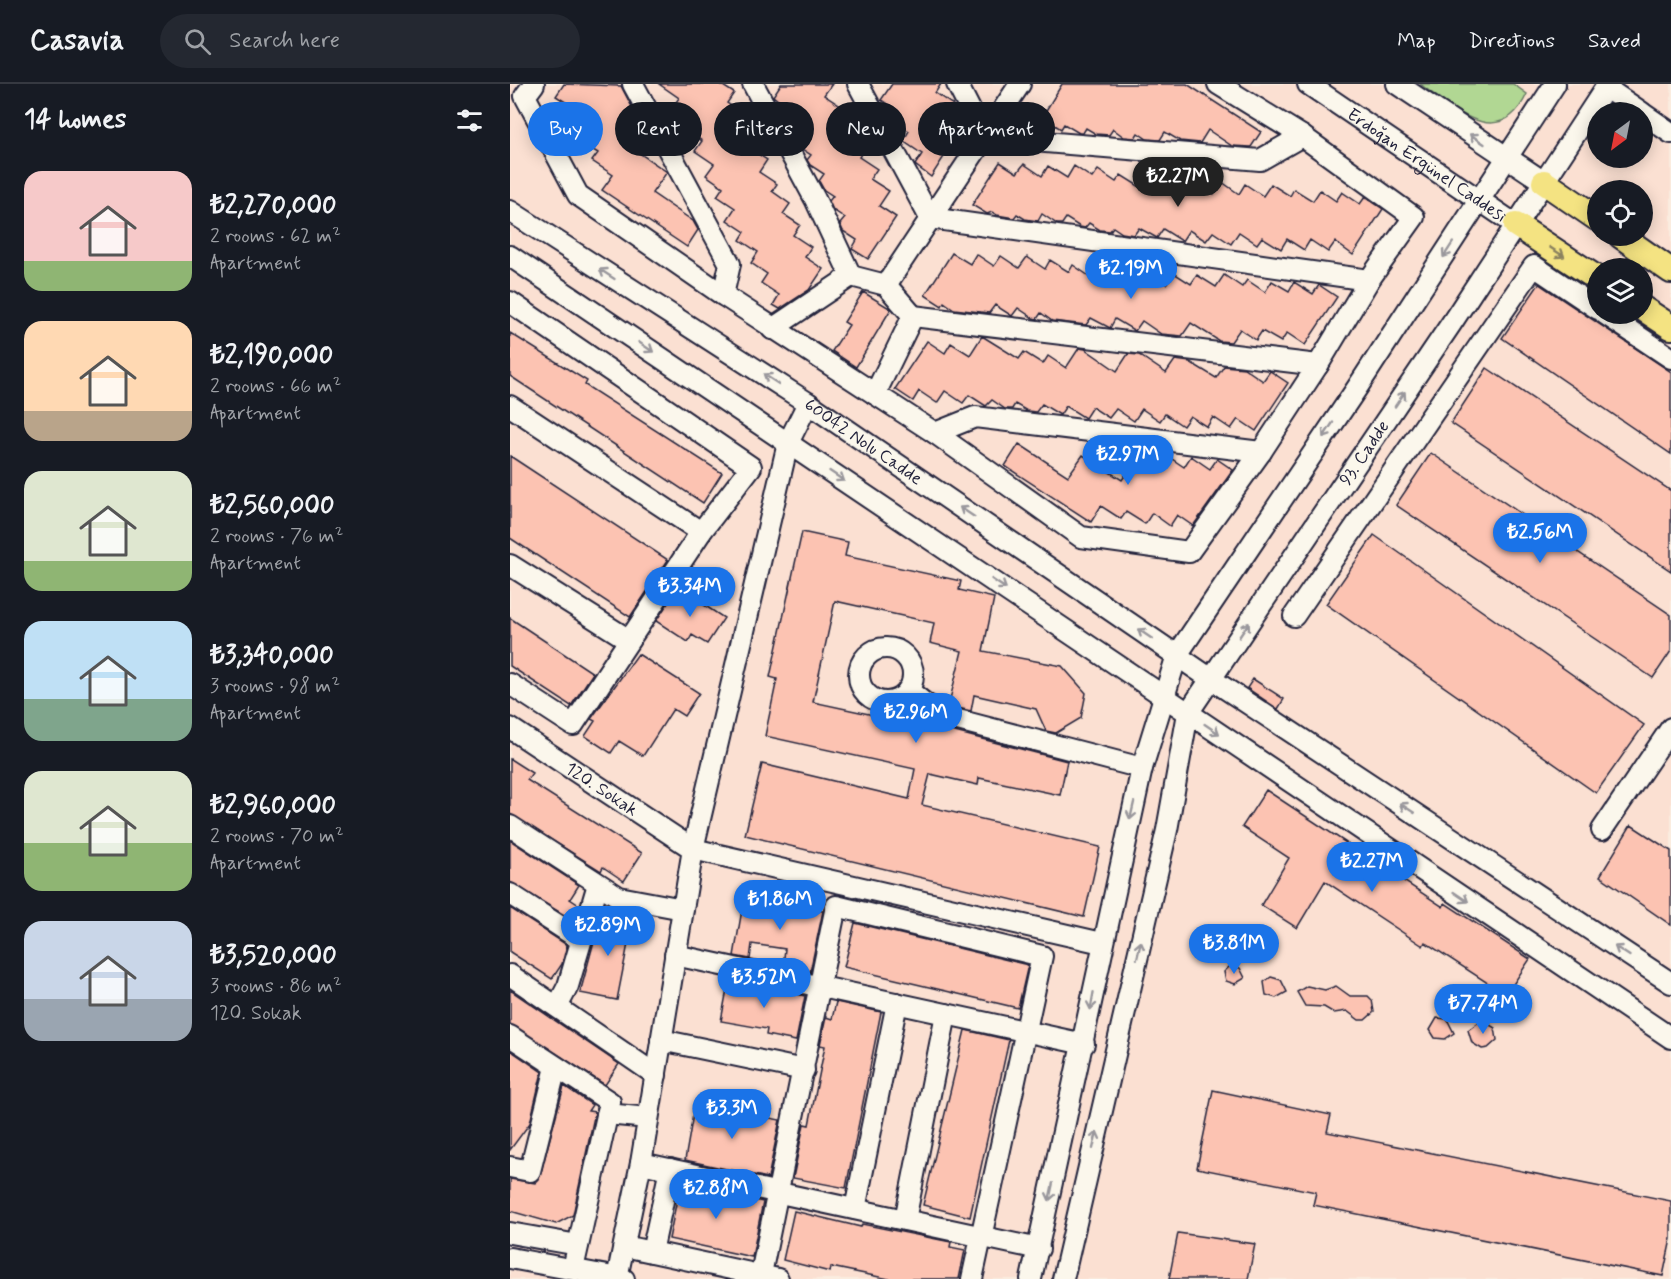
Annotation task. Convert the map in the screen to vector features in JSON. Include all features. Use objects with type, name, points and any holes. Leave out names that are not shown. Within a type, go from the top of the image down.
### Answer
[{"type":"main road","points":[[1544,182],[1587,211]]},
{"type":"main road","points":[[1516,225],[1587,272]]},
{"type":"main road","points":[[1635,246],[1671,271]]},
{"type":"main road","points":[[1653,316],[1671,327]]},
{"type":"street","points":[[534,84],[525,96],[578,195],[772,329],[935,433],[1081,537],[1189,552],[1261,452],[1318,365],[1369,280],[1413,217],[1302,136],[1218,84]]},
{"type":"street","points":[[633,84],[730,264],[723,295]]},
{"type":"street","points":[[753,84],[815,200],[851,276]]},
{"type":"street","points":[[858,84],[930,218]]},
{"type":"street","points":[[957,84],[966,102]]},
{"type":"street","points":[[1008,102],[1020,84]]},
{"type":"street","name":"Erdoğan Ergünel Caddesi","points":[[1308,84],[1516,225]]},
{"type":"street","points":[[1396,84],[1544,182]]},
{"type":"street","points":[[1030,1279],[1039,1249],[1084,1044],[1102,943],[1142,768],[1163,693],[1177,655],[1480,201],[1555,84]]},
{"type":"street","points":[[1607,86],[1628,102]]},
{"type":"street","name":"93. Cadde","points":[[1188,713],[1607,86]]},
{"type":"street","points":[[1653,121],[1671,133]]},
{"type":"street","points":[[1055,143],[1260,160],[1302,136]]},
{"type":"street","points":[[886,285],[971,156]]},
{"type":"street","name":"60042 Nolu Cadde","points":[[510,211],[808,403],[1211,679],[1671,983]]},
{"type":"street","points":[[930,218],[1369,280]]},
{"type":"street","points":[[510,255],[1163,693],[1188,713],[1671,1038]]},
{"type":"street","points":[[1294,616],[1534,266],[1587,302]]},
{"type":"street","points":[[772,329],[851,276],[886,285],[914,316],[1318,365]]},
{"type":"street","points":[[510,302],[751,467],[701,532],[573,725],[510,684]]},
{"type":"street","points":[[875,394],[914,316]]},
{"type":"street","points":[[1620,324],[1671,358]]},
{"type":"street","points":[[510,1257],[620,1278],[693,849],[788,443],[808,403]]},
{"type":"street","points":[[510,406],[701,532]]},
{"type":"street","points":[[935,433],[975,417],[1261,452]]},
{"type":"street","points":[[510,565],[629,640]]},
{"type":"street","points":[[908,690],[927,705],[954,719],[1142,768]]},
{"type":"street","points":[[1063,1279],[1167,830],[1188,713]]},
{"type":"street","name":"120. Sokak","points":[[510,728],[693,849]]},
{"type":"street","points":[[1602,830],[1671,728]]},
{"type":"street","points":[[510,826],[619,897],[683,909]]},
{"type":"street","points":[[693,849],[1102,943]]},
{"type":"street","points":[[557,1008],[568,986],[598,884]]},
{"type":"street","points":[[510,894],[582,940]]},
{"type":"street","points":[[624,1246],[766,1278],[779,1193],[836,906],[1042,956],[983,1237],[972,1279]]},
{"type":"street","points":[[675,955],[1084,1044]]},
{"type":"street","points":[[510,975],[656,1075]]},
{"type":"street","points":[[855,1209],[897,1003]]},
{"type":"street","points":[[905,1220],[946,1014]]},
{"type":"street","points":[[510,1036],[610,1102],[573,1269]]},
{"type":"street","points":[[661,1040],[804,1070]]},
{"type":"street","points":[[510,1167],[530,1171],[556,1067]]},
{"type":"street","points":[[607,1114],[648,1118]]},
{"type":"street","points":[[641,1163],[1039,1249]]},
{"type":"street","points":[[651,1252],[670,1169]]},
{"type":"street","points":[[510,1233],[578,1245]]},
{"type":"shaded area","points":[[510,84],[1671,84],[1671,1279],[510,1279]]},
{"type":"green space","points":[[1420,84],[1513,84],[1527,94],[1516,111],[1504,120],[1490,123],[1476,120],[1462,113]]},
{"type":"building","points":[[564,84],[621,86],[629,102],[615,102],[615,156],[644,156],[667,172],[652,193],[693,221],[698,230],[687,247],[602,190],[613,175],[592,161],[596,156],[603,156],[603,102],[566,102],[556,96]]},
{"type":"building","points":[[659,84],[720,84],[734,93],[728,102],[714,102],[714,156],[761,156],[767,160],[759,172],[777,184],[772,191],[790,204],[783,214],[800,225],[793,235],[811,247],[805,257],[823,269],[809,290],[780,309],[773,305],[779,295],[761,283],[767,274],[751,263],[758,252],[740,240],[745,232],[727,220],[735,208],[717,196],[723,187],[706,175],[714,164],[702,156],[702,102],[676,102],[679,98]]},
{"type":"building","points":[[781,84],[832,84],[824,95],[834,102],[826,102],[826,156],[860,156],[877,169],[870,179],[889,191],[879,206],[896,217],[868,259],[852,249],[857,240],[843,231],[840,224],[845,218],[833,210],[829,201],[833,196],[824,190],[819,181],[824,174],[810,165],[807,160],[810,156],[814,156],[814,102],[780,102],[773,96]]},
{"type":"building","points":[[892,84],[941,84],[935,93],[948,102],[918,102],[918,151],[906,143],[909,131],[906,129],[906,102],[881,100]]},
{"type":"building","points":[[1062,84],[1187,84],[1261,132],[1251,147],[1232,146],[1208,130],[1200,143],[1180,141],[1165,132],[1160,140],[1147,139],[1138,133],[1135,138],[1124,137],[1113,129],[1109,135],[1096,134],[1086,128],[1083,133],[1079,133],[1064,124],[1061,129],[1055,125],[1055,102],[1051,102]]},
{"type":"building","points":[[921,156],[944,156],[931,177],[915,165]]},
{"type":"building","points":[[1000,162],[1017,173],[1024,164],[1042,176],[1048,166],[1067,178],[1074,166],[1092,178],[1098,170],[1116,182],[1121,175],[1140,187],[1145,179],[1163,191],[1171,180],[1189,192],[1196,181],[1214,194],[1222,182],[1239,194],[1245,184],[1263,196],[1271,184],[1290,196],[1294,189],[1313,201],[1320,190],[1336,201],[1342,192],[1360,204],[1365,197],[1383,209],[1353,255],[1335,242],[1328,252],[1310,240],[1304,250],[1287,239],[1281,249],[1262,237],[1257,244],[1239,232],[1231,244],[1213,232],[1206,241],[1189,230],[1182,241],[1163,229],[1157,238],[1139,228],[1134,235],[1122,233],[1113,227],[1110,231],[1100,230],[1089,223],[1085,228],[1080,227],[1066,218],[1062,224],[1057,224],[1042,214],[1038,221],[1025,219],[1017,214],[1014,218],[992,212],[987,214],[972,205]]},
{"type":"building","points":[[952,253],[970,264],[976,254],[994,266],[1001,256],[1019,268],[1027,257],[1045,269],[1050,260],[1069,272],[1073,265],[1092,278],[1097,270],[1116,282],[1123,270],[1141,282],[1148,272],[1166,284],[1174,273],[1191,284],[1197,275],[1216,287],[1224,275],[1242,287],[1247,280],[1265,292],[1272,281],[1289,291],[1294,282],[1313,294],[1319,285],[1337,297],[1305,345],[1287,333],[1281,342],[1262,331],[1256,340],[1240,329],[1231,342],[1219,341],[1191,323],[1182,336],[1161,334],[1142,321],[1135,331],[1115,319],[1110,328],[1091,318],[1086,325],[1052,321],[1041,313],[1037,319],[1018,308],[1012,316],[995,305],[989,313],[954,309],[944,302],[942,306],[925,295]]},
{"type":"building","points":[[1539,284],[1587,316],[1587,324],[1599,324],[1671,372],[1671,454],[1502,338]]},
{"type":"building","points":[[863,292],[891,309],[856,367],[832,351],[849,325],[844,322]]},
{"type":"building","points":[[510,333],[587,381],[585,385],[722,473],[703,503],[510,376]]},
{"type":"building","points":[[982,336],[1019,359],[1024,352],[1043,364],[1048,356],[1066,368],[1079,348],[1085,349],[1117,371],[1128,354],[1139,355],[1166,373],[1175,360],[1190,362],[1216,378],[1224,366],[1244,368],[1263,381],[1270,371],[1288,383],[1256,431],[1238,419],[1231,429],[1213,417],[1207,427],[1190,416],[1183,426],[1165,414],[1160,421],[1142,409],[1134,421],[1116,409],[1109,418],[1092,407],[1085,418],[1066,406],[1060,415],[1042,404],[1036,412],[1027,411],[1015,404],[1012,409],[1005,409],[992,400],[986,406],[969,395],[963,403],[945,391],[937,403],[919,391],[913,401],[895,389],[927,341],[945,353],[951,343],[970,355]]},
{"type":"building","points":[[1487,368],[1671,491],[1671,571],[1451,423]]},
{"type":"building","points":[[1019,444],[1068,476],[1083,455],[1122,480],[1142,450],[1160,462],[1166,455],[1184,467],[1191,456],[1210,469],[1217,459],[1233,470],[1193,526],[1177,515],[1170,526],[1152,513],[1145,524],[1126,512],[1121,519],[1101,506],[1091,522],[1005,466]]},
{"type":"building","points":[[1431,453],[1671,615],[1671,651],[1653,678],[1396,505]]},
{"type":"building","points":[[510,456],[668,560],[630,617],[510,538]]},
{"type":"building","points":[[802,532],[848,542],[845,556],[961,581],[959,590],[994,598],[983,651],[1062,666],[1086,693],[1081,718],[1056,733],[1046,731],[1036,709],[974,695],[971,711],[958,708],[949,703],[962,651],[930,643],[934,623],[835,601],[813,702],[925,726],[926,720],[932,721],[951,731],[1067,761],[1060,795],[979,778],[978,785],[930,774],[922,805],[1100,847],[1084,917],[745,835],[762,764],[909,799],[915,769],[765,736],[777,679],[770,677]]},
{"type":"building","points":[[1374,535],[1644,725],[1596,793],[1326,604]]},
{"type":"building","points":[[678,588],[724,618],[707,644],[692,635],[688,642],[656,621]]},
{"type":"building","points":[[510,618],[593,673],[571,706],[510,666]]},
{"type":"building","points":[[638,654],[699,693],[684,716],[673,709],[643,756],[619,741],[611,753],[585,736],[595,721],[591,719]]},
{"type":"building","points":[[1253,679],[1284,699],[1278,709],[1247,688]]},
{"type":"building","points":[[510,759],[532,773],[527,780],[642,853],[624,881],[603,867],[601,871],[510,814]]},
{"type":"building","points":[[1266,790],[1443,907],[1445,903],[1530,959],[1506,995],[1425,942],[1423,946],[1325,881],[1297,928],[1261,905],[1289,858],[1242,827]]},
{"type":"building","points":[[1631,825],[1671,851],[1671,925],[1600,876]]},
{"type":"building","points":[[510,840],[579,885],[570,899],[579,905],[574,921],[510,882]]},
{"type":"building","points":[[744,898],[823,911],[810,972],[783,966],[785,949],[752,944],[750,959],[734,956]]},
{"type":"building","points":[[510,908],[567,945],[562,964],[552,979],[510,952]]},
{"type":"building","points":[[602,912],[633,918],[617,1000],[580,993]]},
{"type":"building","points":[[855,923],[1028,965],[1018,1008],[844,967]]},
{"type":"building","points":[[1231,965],[1240,968],[1245,978],[1235,984],[1226,981],[1224,972]]},
{"type":"building","points":[[1271,977],[1281,980],[1287,992],[1276,998],[1266,995],[1264,982]]},
{"type":"building","points":[[729,979],[805,996],[796,1041],[766,1035],[767,1029],[721,1021]]},
{"type":"building","points":[[1307,986],[1325,990],[1336,986],[1350,996],[1368,996],[1372,1000],[1374,1012],[1365,1020],[1359,1020],[1347,1011],[1334,1013],[1324,1007],[1305,1006],[1297,992]]},
{"type":"building","points":[[510,990],[619,1064],[605,1085],[510,1024]]},
{"type":"building","points":[[836,1002],[881,1012],[846,1188],[793,1178],[804,1124],[809,1125],[825,1046],[820,1045],[826,1017],[832,1019]]},
{"type":"building","points":[[1437,1018],[1447,1019],[1454,1033],[1445,1039],[1435,1038],[1430,1030]]},
{"type":"building","points":[[1479,1022],[1485,1022],[1495,1028],[1497,1040],[1488,1048],[1482,1049],[1472,1043],[1468,1030]]},
{"type":"building","points":[[965,1030],[1009,1040],[970,1217],[923,1205]]},
{"type":"building","points":[[510,1050],[542,1072],[530,1123],[510,1150]]},
{"type":"building","points":[[564,1086],[592,1105],[588,1111],[595,1112],[573,1215],[556,1224],[510,1211],[510,1179],[535,1183],[539,1179]]},
{"type":"building","points":[[1213,1090],[1331,1115],[1327,1132],[1671,1201],[1671,1239],[1663,1276],[1313,1205],[1316,1192],[1197,1168]]},
{"type":"building","points":[[695,1103],[780,1120],[768,1178],[685,1160]]},
{"type":"building","points":[[680,1184],[763,1202],[752,1257],[669,1239]]},
{"type":"building","points":[[794,1211],[861,1227],[862,1224],[951,1242],[950,1247],[965,1250],[959,1279],[889,1279],[831,1267],[830,1272],[783,1260]]},
{"type":"building","points":[[1178,1233],[1255,1244],[1248,1279],[1169,1279]]}]
